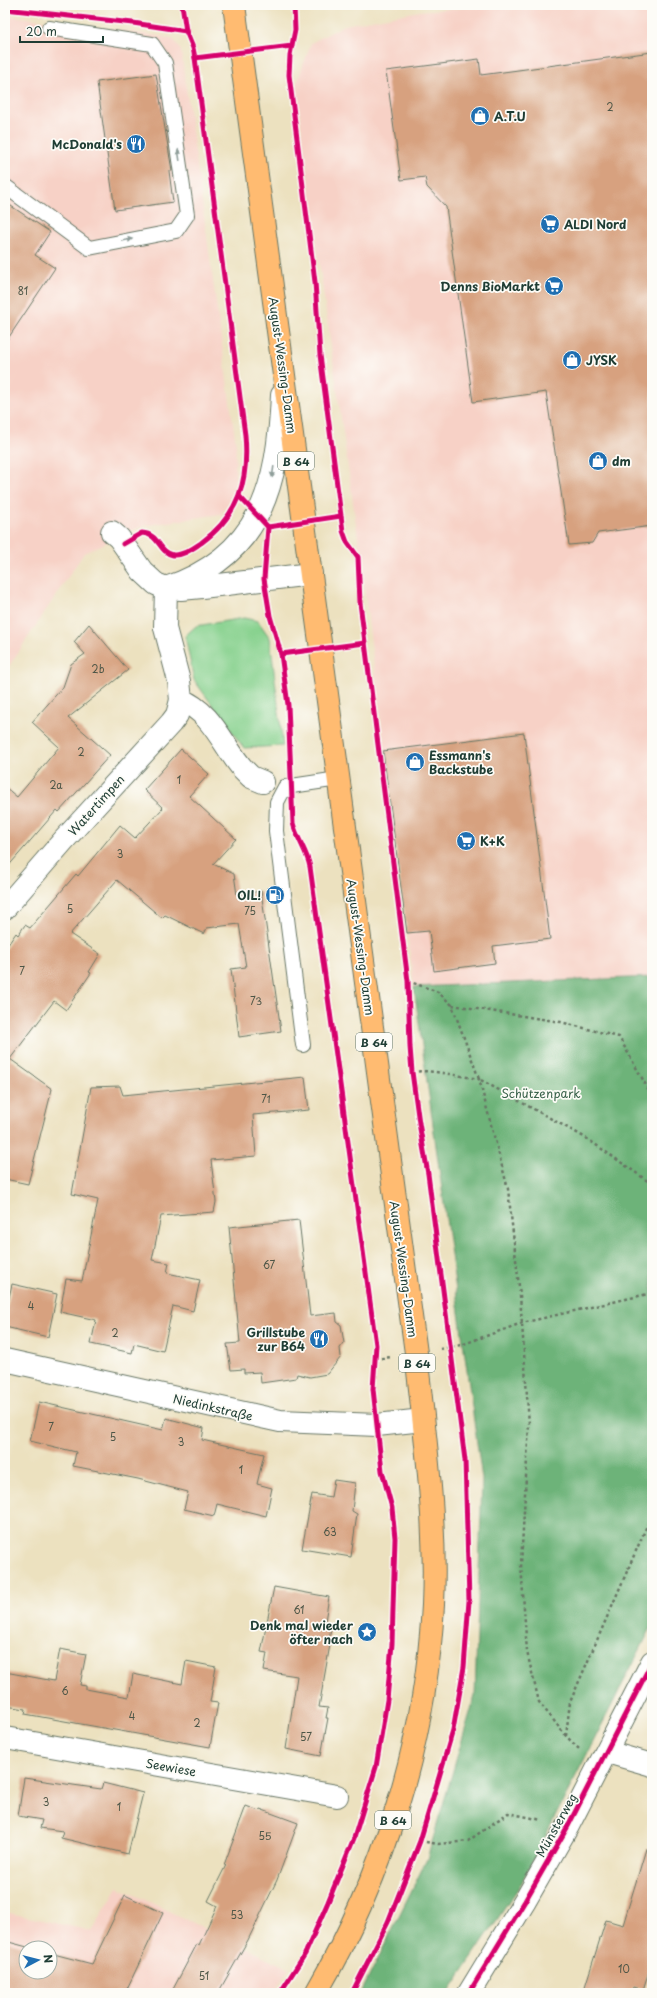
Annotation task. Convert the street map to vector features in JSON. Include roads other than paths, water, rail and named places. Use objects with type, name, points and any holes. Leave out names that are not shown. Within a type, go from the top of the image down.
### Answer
[{"type":"main road","name":"August-Wessing-Damm","points":[[234,5],[423,1420],[433,1536],[433,1598],[427,1670],[420,1713],[404,1789],[382,1852],[354,1920],[316,1993]]},
{"type":"street","points":[[166,588],[196,576],[219,562],[242,538],[258,516],[272,480],[279,432],[282,396],[280,349]]},
{"type":"street","points":[[112,532],[123,544],[142,571],[156,584],[166,588],[181,589],[202,587],[311,574]]},
{"type":"street","name":"Watertimpen","points":[[5,908],[177,715],[181,700],[179,682],[165,628],[166,588]]},
{"type":"street","points":[[181,700],[197,707],[206,716],[243,770],[263,782]]},
{"type":"street","name":"Niedinkstraße","points":[[5,1360],[280,1422],[377,1425],[423,1420]]},
{"type":"street","name":"Münsterweg","points":[[469,1993],[525,1901],[568,1826],[652,1662]]},
{"type":"street","name":"Seewiese","points":[[5,1738],[337,1796]]},
{"type":"street","points":[[607,1752],[652,1766]]},
{"type":"lane","points":[[5,186],[89,248],[176,231],[188,215],[165,63],[152,44],[49,28]]},
{"type":"lane","points":[[303,1045],[276,831],[277,802],[285,787],[338,779]]},
{"type":"place","name":"A.T.U","points":[[480,116]]},
{"type":"place","name":"McDonald's","points":[[136,144]]},
{"type":"place","name":"ALDI Nord","points":[[550,224]]},
{"type":"place","name":"Denns BioMarkt","points":[[554,286]]},
{"type":"place","name":"JYSK","points":[[572,360]]},
{"type":"place","name":"dm","points":[[598,461]]},
{"type":"place","name":"Essmann's Backstube","points":[[415,762]]},
{"type":"place","name":"K+K","points":[[466,841]]},
{"type":"place","name":"OIL!","points":[[275,895]]},
{"type":"place","name":"Grillstube zur B64","points":[[319,1339]]},
{"type":"place","name":"Denk mal wieder öfter nach","points":[[367,1632]]},
{"type":"park label","name":"Schützenpark","points":[[541,1093]]}]
